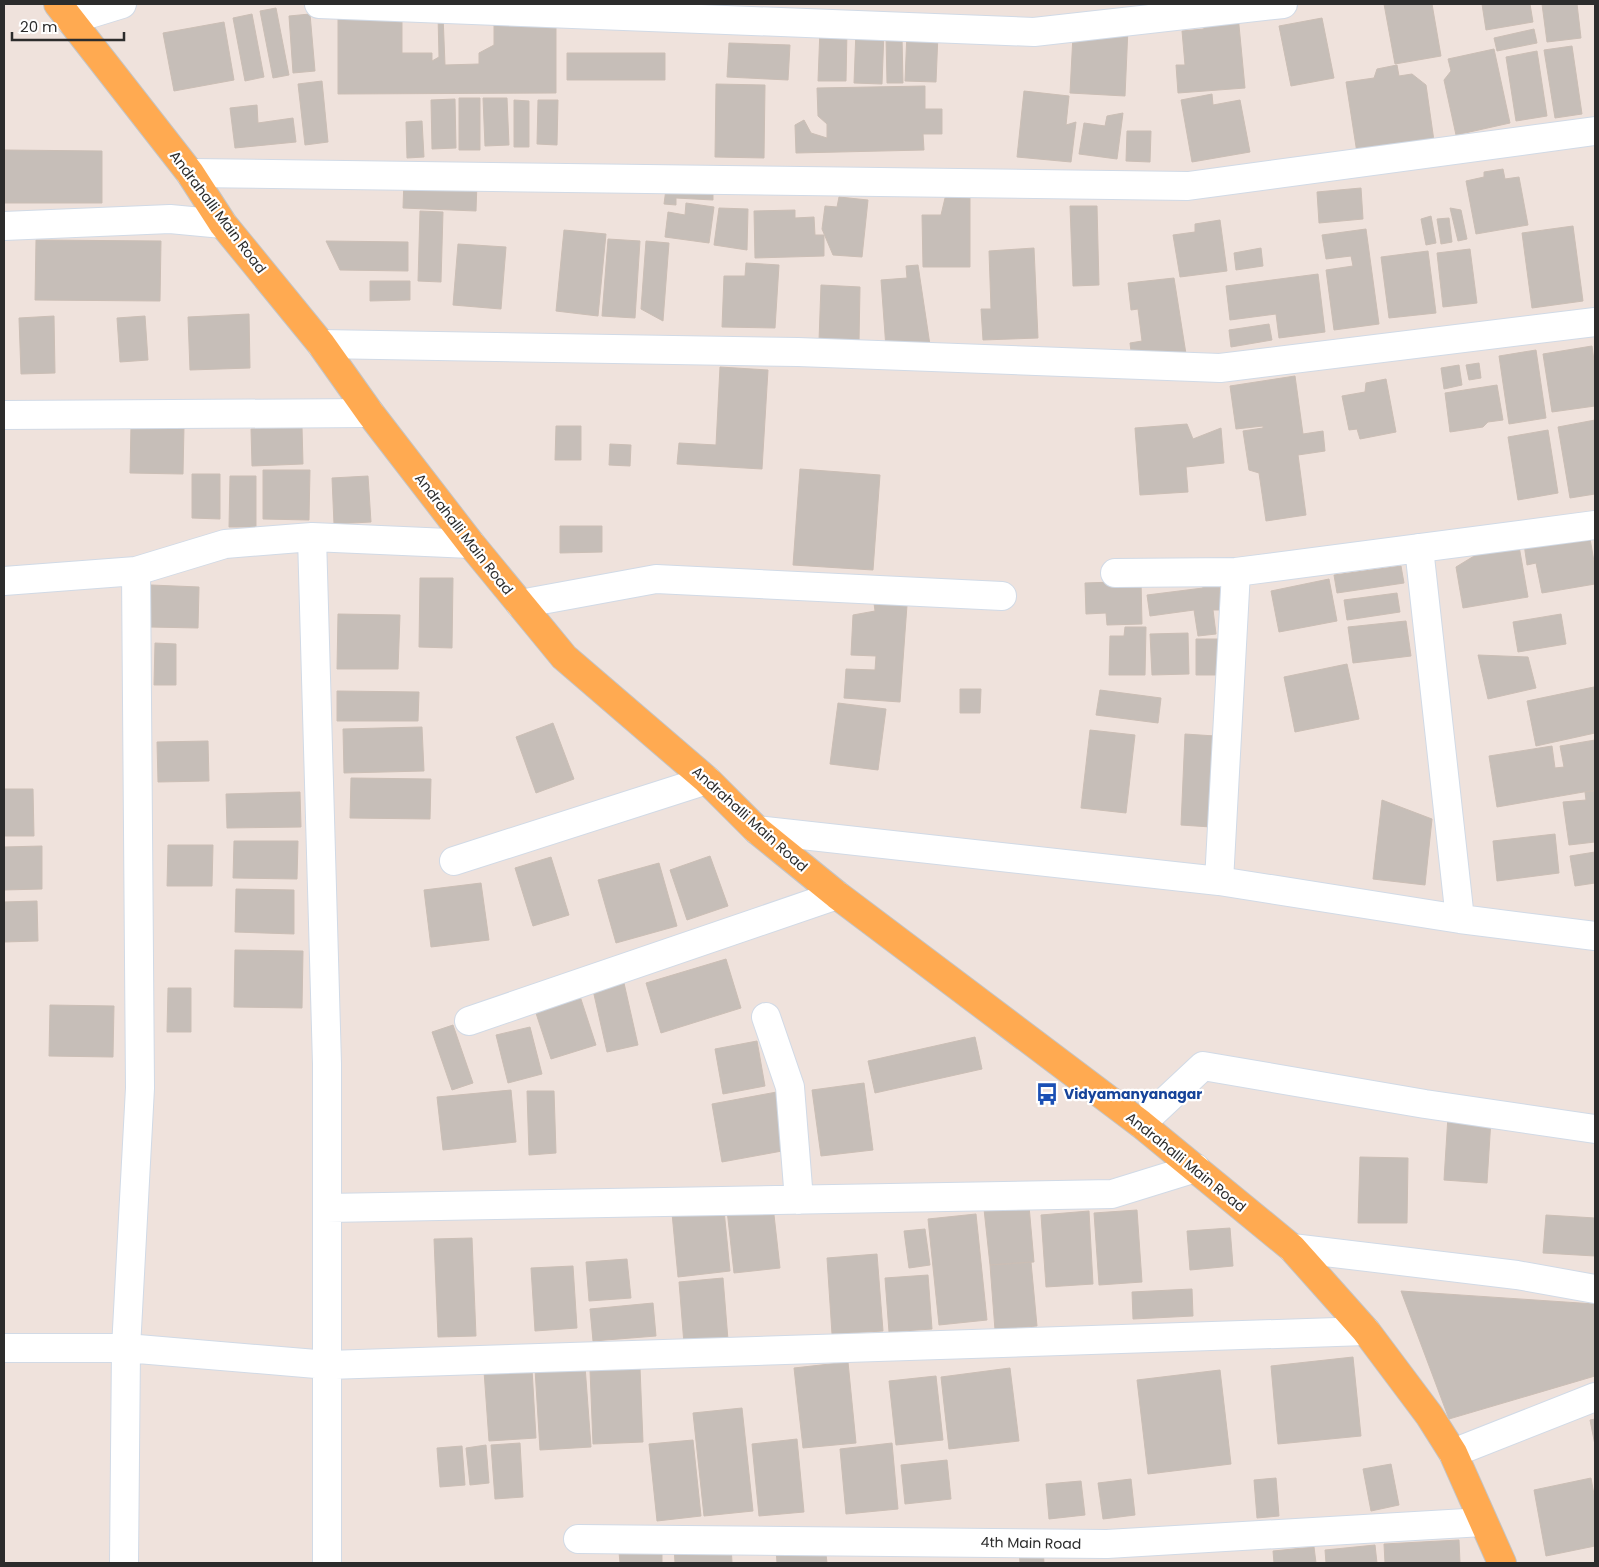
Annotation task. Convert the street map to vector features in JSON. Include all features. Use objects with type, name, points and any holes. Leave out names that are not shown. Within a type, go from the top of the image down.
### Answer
[{"type":"main road","name":"Andrahalli Main Road","points":[[64,12],[190,173],[223,224],[321,344],[370,413],[471,544],[564,657],[707,780],[757,830],[837,896],[1141,1124],[1292,1248],[1366,1331],[1429,1415],[1453,1453],[1502,1563]]},
{"type":"street","points":[[64,12],[122,4]]},
{"type":"street","points":[[319,4],[1034,32],[1283,4]]},
{"type":"street","points":[[190,173],[1188,186],[1595,131]]},
{"type":"street","points":[[4,226],[170,219],[223,224]]},
{"type":"street","points":[[321,344],[798,352],[1220,368],[1595,322]]},
{"type":"street","points":[[4,415],[370,413]]},
{"type":"street","points":[[1115,573],[1236,572],[1595,525]]},
{"type":"street","points":[[312,537],[321,811],[326,1054],[327,1563]]},
{"type":"street","points":[[4,581],[136,571],[225,544],[312,537],[471,544]]},
{"type":"street","points":[[1419,548],[1460,919]]},
{"type":"street","points":[[124,1563],[126,1348],[140,1088],[136,571]]},
{"type":"street","points":[[1219,881],[1236,572]]},
{"type":"street","points":[[520,604],[656,579],[1002,596]]},
{"type":"street","points":[[454,861],[707,780]]},
{"type":"street","points":[[757,830],[1219,881],[1460,919],[1595,936]]},
{"type":"street","points":[[469,1021],[837,896]]},
{"type":"street","points":[[766,1016],[790,1088],[799,1200]]},
{"type":"street","points":[[1141,1124],[1203,1066],[1425,1104],[1595,1129]]},
{"type":"street","points":[[327,1208],[1112,1194],[1196,1168]]},
{"type":"street","points":[[1292,1248],[1517,1276],[1595,1289]]},
{"type":"street","points":[[4,1348],[126,1348],[328,1365],[1366,1331]]},
{"type":"street","points":[[1453,1453],[1595,1397]]},
{"type":"street","name":"4th Main Road","points":[[578,1539],[1107,1544],[1483,1522]]},
{"type":"building","points":[[1384,4],[1432,4],[1441,56],[1395,64]]},
{"type":"building","points":[[1482,4],[1530,4],[1533,22],[1486,30]]},
{"type":"building","points":[[1542,4],[1577,4],[1581,38],[1547,42]]},
{"type":"building","points":[[276,8],[289,75],[273,78],[260,11]]},
{"type":"building","points":[[252,14],[264,77],[245,81],[233,18]]},
{"type":"building","points":[[310,14],[315,71],[293,73],[289,16]]},
{"type":"building","points":[[438,15],[443,15],[445,65],[479,64],[479,53],[494,45],[494,20],[556,20],[556,93],[338,94],[338,17],[402,17],[402,53],[432,53],[432,61],[439,57]]},
{"type":"building","points":[[1238,15],[1245,88],[1178,93],[1176,65],[1185,65],[1182,31],[1204,29],[1203,18]]},
{"type":"building","points":[[1322,18],[1334,78],[1291,86],[1279,26]]},
{"type":"building","points":[[224,22],[234,80],[174,91],[163,33]]},
{"type":"building","points":[[1128,28],[1125,96],[1070,93],[1073,35]]},
{"type":"building","points":[[820,29],[847,30],[846,81],[818,81]]},
{"type":"building","points":[[1534,29],[1537,43],[1497,51],[1494,38]]},
{"type":"building","points":[[856,30],[884,31],[882,84],[854,83]]},
{"type":"building","points":[[907,32],[938,34],[936,82],[905,81]]},
{"type":"building","points":[[886,37],[902,37],[903,83],[887,83]]},
{"type":"building","points":[[729,43],[790,45],[788,80],[727,77]]},
{"type":"building","points":[[1572,46],[1582,114],[1555,118],[1544,50]]},
{"type":"building","points":[[1494,49],[1510,123],[1456,135],[1444,80],[1451,71],[1448,59]]},
{"type":"building","points":[[1537,51],[1547,116],[1516,121],[1506,57]]},
{"type":"building","points":[[567,53],[665,53],[665,80],[567,80]]},
{"type":"building","points":[[1397,65],[1399,76],[1412,74],[1426,85],[1434,141],[1357,153],[1346,82],[1374,78],[1377,69]]},
{"type":"building","points":[[322,81],[328,142],[305,145],[298,84]]},
{"type":"building","points":[[716,84],[765,85],[764,158],[715,157]]},
{"type":"building","points":[[925,86],[925,109],[942,109],[942,134],[923,134],[924,150],[796,153],[795,125],[804,120],[811,133],[827,138],[827,124],[818,116],[817,88]]},
{"type":"building","points":[[1024,91],[1069,96],[1066,125],[1076,122],[1071,162],[1017,157]]},
{"type":"building","points":[[1212,94],[1213,105],[1240,100],[1250,152],[1192,162],[1181,100]]},
{"type":"building","points":[[459,98],[480,98],[480,150],[459,150]]},
{"type":"building","points":[[483,98],[507,98],[509,145],[485,146]]},
{"type":"building","points":[[455,99],[456,148],[432,149],[431,100]]},
{"type":"building","points":[[514,100],[529,101],[529,147],[514,147]]},
{"type":"building","points":[[538,100],[558,100],[557,145],[537,144]]},
{"type":"building","points":[[257,105],[258,123],[293,118],[296,142],[235,148],[230,108]]},
{"type":"building","points":[[1123,113],[1117,159],[1079,154],[1084,123],[1105,126],[1107,116]]},
{"type":"building","points":[[422,121],[424,157],[407,158],[406,122]]},
{"type":"building","points":[[1127,131],[1151,131],[1150,162],[1126,161]]},
{"type":"building","points":[[5,150],[102,151],[102,203],[5,203]]},
{"type":"building","points":[[1503,169],[1505,179],[1519,177],[1528,225],[1476,234],[1466,181],[1484,177],[1484,172]]},
{"type":"building","points":[[404,179],[477,182],[476,211],[403,208]]},
{"type":"building","points":[[667,182],[713,183],[713,200],[676,198],[676,205],[664,204]]},
{"type":"building","points":[[1361,188],[1363,219],[1319,223],[1317,192]]},
{"type":"building","points":[[970,191],[970,267],[923,267],[922,215],[941,215],[945,198]]},
{"type":"building","points":[[839,197],[868,200],[862,257],[833,255],[822,229],[825,206],[837,207]]},
{"type":"building","points":[[686,203],[714,207],[709,243],[665,237],[668,212],[685,215]]},
{"type":"building","points":[[1070,206],[1097,206],[1099,285],[1073,286]]},
{"type":"building","points":[[719,208],[748,209],[747,250],[714,245]]},
{"type":"building","points":[[1450,208],[1461,210],[1467,239],[1458,241]]},
{"type":"building","points":[[795,210],[795,218],[814,217],[815,235],[824,235],[824,256],[755,258],[754,211]]},
{"type":"building","points":[[420,211],[443,212],[441,282],[418,281]]},
{"type":"building","points":[[1431,216],[1436,243],[1426,245],[1421,219]]},
{"type":"building","points":[[1449,218],[1452,242],[1441,244],[1437,219]]},
{"type":"building","points":[[1220,220],[1227,271],[1180,277],[1173,235],[1195,232],[1195,224]]},
{"type":"building","points":[[1573,226],[1583,301],[1532,308],[1522,233]]},
{"type":"building","points":[[1366,229],[1379,324],[1334,330],[1326,270],[1353,266],[1351,256],[1326,259],[1322,235]]},
{"type":"building","points":[[564,230],[606,234],[598,316],[556,311]]},
{"type":"building","points":[[608,239],[640,241],[635,318],[602,316]]},
{"type":"building","points":[[36,240],[161,241],[160,301],[35,300]]},
{"type":"building","points":[[326,241],[408,242],[408,271],[340,270]]},
{"type":"building","points":[[646,241],[669,243],[663,321],[641,309]]},
{"type":"building","points":[[458,244],[506,247],[501,309],[453,305]]},
{"type":"building","points":[[1034,248],[1038,338],[983,340],[981,309],[991,309],[989,251]]},
{"type":"building","points":[[1261,248],[1263,266],[1236,270],[1234,253]]},
{"type":"building","points":[[1470,249],[1477,303],[1443,307],[1437,253]]},
{"type":"building","points":[[1428,251],[1436,313],[1389,318],[1381,257]]},
{"type":"building","points":[[746,263],[779,265],[775,328],[722,327],[724,276],[745,276]]},
{"type":"building","points":[[918,265],[930,345],[886,348],[881,280],[907,278],[906,266]]},
{"type":"building","points":[[1318,274],[1325,332],[1279,338],[1276,314],[1230,320],[1226,286]]},
{"type":"building","points":[[1174,278],[1186,354],[1132,360],[1130,343],[1142,341],[1138,309],[1131,310],[1128,283]]},
{"type":"building","points":[[370,281],[410,281],[410,300],[370,301]]},
{"type":"building","points":[[821,285],[860,287],[859,342],[819,341]]},
{"type":"building","points":[[249,314],[250,368],[190,370],[188,317]]},
{"type":"building","points":[[54,316],[55,373],[21,374],[19,318]]},
{"type":"building","points":[[145,316],[148,360],[120,362],[117,318]]},
{"type":"building","points":[[1269,324],[1272,340],[1231,347],[1229,330]]},
{"type":"building","points":[[1592,346],[1595,368],[1595,406],[1552,412],[1543,354]]},
{"type":"building","points":[[1536,350],[1546,418],[1509,424],[1499,356]]},
{"type":"building","points":[[1479,363],[1481,378],[1469,380],[1466,365]]},
{"type":"building","points":[[1459,365],[1462,385],[1444,389],[1441,368]]},
{"type":"building","points":[[720,367],[768,370],[762,469],[677,464],[679,443],[716,445]]},
{"type":"building","points":[[1295,376],[1303,434],[1323,431],[1325,451],[1298,455],[1306,515],[1266,521],[1259,473],[1249,470],[1243,431],[1263,428],[1263,426],[1236,429],[1230,386]]},
{"type":"building","points":[[1386,379],[1396,432],[1360,439],[1357,429],[1349,430],[1342,396],[1365,392],[1366,383]]},
{"type":"building","points":[[1497,385],[1503,420],[1488,422],[1483,427],[1450,432],[1445,393]]},
{"type":"building","points":[[1595,420],[1595,494],[1570,498],[1558,427]]},
{"type":"building","points":[[1187,424],[1193,439],[1221,428],[1224,463],[1186,467],[1188,492],[1140,495],[1135,428]]},
{"type":"building","points":[[131,425],[184,426],[183,474],[130,473]]},
{"type":"building","points":[[556,426],[581,426],[581,460],[555,460]]},
{"type":"building","points":[[302,427],[303,464],[252,466],[251,429]]},
{"type":"building","points":[[1548,430],[1558,493],[1518,500],[1508,437]]},
{"type":"building","points":[[610,444],[631,445],[630,466],[609,465]]},
{"type":"building","points":[[800,469],[880,475],[873,570],[793,565]]},
{"type":"building","points":[[263,470],[310,470],[309,520],[263,519]]},
{"type":"building","points":[[192,474],[220,474],[220,519],[192,518]]},
{"type":"building","points":[[230,476],[256,476],[256,527],[229,527]]},
{"type":"building","points":[[368,476],[371,522],[334,524],[332,478]]},
{"type":"building","points":[[560,526],[602,526],[602,552],[560,553]]},
{"type":"building","points":[[1589,533],[1595,567],[1595,584],[1542,593],[1536,563],[1527,565],[1524,544]]},
{"type":"building","points":[[1519,546],[1528,597],[1463,608],[1456,567],[1479,553]]},
{"type":"building","points":[[1401,566],[1404,583],[1337,593],[1334,575]]},
{"type":"building","points":[[1218,575],[1222,610],[1213,610],[1216,634],[1198,636],[1194,610],[1150,616],[1147,595],[1203,588],[1201,577]]},
{"type":"building","points":[[420,578],[453,578],[452,648],[419,647]]},
{"type":"building","points":[[1329,579],[1337,621],[1279,632],[1271,591]]},
{"type":"building","points":[[1141,581],[1142,624],[1107,625],[1106,613],[1086,614],[1085,583]]},
{"type":"building","points":[[151,585],[199,587],[198,628],[150,627]]},
{"type":"building","points":[[1397,593],[1400,612],[1347,620],[1344,600]]},
{"type":"building","points":[[874,603],[907,605],[900,702],[844,698],[846,669],[875,670],[876,656],[851,655],[853,615],[875,611]]},
{"type":"building","points":[[338,614],[400,615],[398,669],[337,669]]},
{"type":"building","points":[[1561,614],[1566,644],[1518,652],[1513,622]]},
{"type":"building","points":[[1406,621],[1411,656],[1353,663],[1348,627]]},
{"type":"building","points":[[1125,627],[1146,627],[1145,675],[1109,675],[1110,636],[1124,636]]},
{"type":"building","points":[[1188,633],[1189,674],[1152,675],[1150,634]]},
{"type":"building","points":[[1196,639],[1224,639],[1224,675],[1196,675]]},
{"type":"building","points":[[155,643],[176,644],[176,685],[154,685]]},
{"type":"building","points":[[1478,655],[1528,657],[1536,688],[1488,699]]},
{"type":"building","points":[[1347,664],[1359,719],[1295,732],[1284,677]]},
{"type":"building","points":[[1594,687],[1595,733],[1536,746],[1527,701]]},
{"type":"building","points":[[960,689],[981,689],[980,713],[960,713]]},
{"type":"building","points":[[1100,690],[1161,698],[1158,723],[1096,715]]},
{"type":"building","points":[[337,691],[419,692],[418,721],[337,721]]},
{"type":"building","points":[[838,703],[886,709],[878,770],[830,764]]},
{"type":"building","points":[[553,723],[574,779],[536,793],[516,737]]},
{"type":"building","points":[[422,727],[424,771],[344,773],[343,729]]},
{"type":"building","points":[[1090,730],[1135,735],[1126,813],[1081,808]]},
{"type":"building","points":[[1185,734],[1215,736],[1211,827],[1181,825]]},
{"type":"building","points":[[1595,740],[1595,790],[1497,807],[1489,756],[1552,746],[1555,768],[1564,767],[1560,746]]},
{"type":"building","points":[[208,741],[209,781],[158,782],[157,742]]},
{"type":"building","points":[[351,778],[431,779],[430,819],[350,818]]},
{"type":"building","points":[[4,789],[33,789],[34,836],[4,836]]},
{"type":"building","points":[[1595,791],[1595,842],[1569,845],[1563,802],[1586,800],[1585,792]]},
{"type":"building","points":[[300,792],[301,827],[227,828],[226,794]]},
{"type":"building","points":[[1382,800],[1432,819],[1425,885],[1373,879]]},
{"type":"building","points":[[1555,834],[1559,873],[1497,881],[1493,841]]},
{"type":"building","points":[[234,841],[298,841],[297,879],[233,878]]},
{"type":"building","points":[[168,845],[213,845],[212,886],[167,886]]},
{"type":"building","points":[[42,846],[42,889],[4,890],[4,847]]},
{"type":"building","points":[[1595,852],[1595,883],[1575,886],[1570,856]]},
{"type":"building","points":[[710,856],[728,906],[687,920],[670,870]]},
{"type":"building","points":[[551,857],[569,915],[533,926],[515,868]]},
{"type":"building","points":[[659,863],[677,926],[616,943],[598,880]]},
{"type":"building","points":[[481,883],[489,940],[431,947],[424,890]]},
{"type":"building","points":[[236,889],[294,890],[294,934],[235,932]]},
{"type":"building","points":[[37,901],[38,941],[4,942],[4,902]]},
{"type":"building","points":[[235,950],[303,951],[302,1008],[234,1007]]},
{"type":"building","points":[[726,959],[741,1008],[661,1033],[646,983]]},
{"type":"building","points":[[624,983],[638,1045],[607,1052],[593,990]]},
{"type":"building","points":[[168,988],[191,988],[191,1032],[167,1032]]},
{"type":"building","points":[[578,990],[596,1045],[551,1059],[533,1004]]},
{"type":"building","points":[[50,1005],[114,1006],[113,1057],[49,1056]]},
{"type":"building","points":[[453,1025],[473,1083],[452,1090],[432,1032]]},
{"type":"building","points":[[530,1027],[542,1074],[508,1083],[496,1035]]},
{"type":"building","points":[[975,1037],[982,1069],[875,1093],[868,1061]]},
{"type":"building","points":[[757,1041],[765,1086],[723,1094],[715,1049]]},
{"type":"building","points":[[864,1083],[873,1150],[821,1156],[812,1090]]},
{"type":"building","points":[[511,1090],[516,1142],[443,1150],[437,1097]]},
{"type":"building","points":[[527,1091],[554,1091],[556,1153],[529,1155]]},
{"type":"building","points":[[782,1091],[793,1149],[722,1162],[712,1104]]},
{"type":"building","points":[[1448,1116],[1491,1119],[1487,1183],[1444,1180]]},
{"type":"building","points":[[1360,1157],[1408,1158],[1407,1223],[1358,1223]]},
{"type":"building","points":[[773,1206],[780,1268],[734,1273],[727,1210]]},
{"type":"building","points":[[1029,1206],[1034,1262],[990,1265],[984,1209]]},
{"type":"building","points":[[724,1210],[730,1271],[678,1277],[672,1213]]},
{"type":"building","points":[[1137,1210],[1142,1282],[1099,1285],[1094,1213]]},
{"type":"building","points":[[1089,1211],[1093,1284],[1046,1287],[1041,1215]]},
{"type":"building","points":[[976,1214],[987,1320],[939,1325],[928,1219]]},
{"type":"building","points":[[1546,1215],[1595,1218],[1595,1256],[1543,1253]]},
{"type":"building","points":[[1230,1228],[1233,1266],[1190,1270],[1187,1231]]},
{"type":"building","points":[[925,1229],[930,1265],[909,1268],[904,1231]]},
{"type":"building","points":[[472,1238],[476,1336],[438,1337],[434,1239]]},
{"type":"building","points":[[877,1254],[883,1331],[832,1334],[827,1258]]},
{"type":"building","points":[[627,1259],[631,1298],[589,1301],[586,1262]]},
{"type":"building","points":[[1031,1262],[1037,1326],[995,1330],[990,1265]]},
{"type":"building","points":[[573,1266],[577,1328],[535,1331],[531,1268]]},
{"type":"building","points":[[928,1275],[932,1329],[889,1332],[885,1278]]},
{"type":"building","points":[[723,1278],[728,1340],[684,1344],[679,1282]]},
{"type":"building","points":[[1192,1289],[1193,1316],[1133,1319],[1132,1292]]},
{"type":"building","points":[[1401,1291],[1595,1304],[1595,1376],[1449,1419]]},
{"type":"building","points":[[653,1303],[656,1336],[593,1341],[590,1309]]},
{"type":"building","points":[[1353,1357],[1361,1436],[1278,1444],[1271,1366]]},
{"type":"building","points":[[848,1362],[856,1443],[803,1448],[794,1368]]},
{"type":"building","points":[[585,1366],[591,1447],[540,1450],[535,1369]]},
{"type":"building","points":[[640,1368],[643,1442],[593,1444],[590,1370]]},
{"type":"building","points":[[1010,1368],[1019,1441],[949,1449],[941,1377]]},
{"type":"building","points":[[532,1369],[536,1438],[489,1441],[484,1371]]},
{"type":"building","points":[[1220,1370],[1231,1464],[1148,1474],[1137,1380]]},
{"type":"building","points":[[936,1376],[943,1440],[896,1445],[889,1381]]},
{"type":"building","points":[[742,1408],[753,1511],[704,1516],[693,1413]]},
{"type":"building","points":[[1595,1419],[1595,1445],[1590,1420]]},
{"type":"building","points":[[797,1439],[804,1512],[759,1516],[752,1444]]},
{"type":"building","points":[[693,1440],[701,1516],[657,1521],[649,1444]]},
{"type":"building","points":[[520,1443],[523,1497],[495,1499],[491,1445]]},
{"type":"building","points":[[892,1443],[898,1509],[846,1514],[840,1449]]},
{"type":"building","points":[[486,1445],[489,1483],[470,1485],[466,1448]]},
{"type":"building","points":[[462,1446],[465,1485],[440,1487],[437,1448]]},
{"type":"building","points":[[947,1460],[951,1499],[905,1504],[901,1465]]},
{"type":"building","points":[[1391,1464],[1399,1505],[1371,1511],[1363,1469]]},
{"type":"building","points":[[1276,1478],[1279,1516],[1257,1518],[1254,1480]]},
{"type":"building","points":[[1591,1478],[1595,1500],[1595,1546],[1546,1556],[1534,1490]]},
{"type":"building","points":[[1131,1479],[1135,1515],[1103,1519],[1098,1483]]},
{"type":"building","points":[[1081,1481],[1085,1515],[1049,1519],[1046,1484]]},
{"type":"building","points":[[1459,1540],[1460,1563],[1385,1563],[1384,1544]]},
{"type":"building","points":[[731,1544],[732,1563],[675,1563],[674,1546]]},
{"type":"building","points":[[825,1545],[827,1563],[777,1563],[776,1549]]},
{"type":"building","points":[[1375,1545],[1377,1563],[1326,1563],[1325,1550]]},
{"type":"building","points":[[1314,1547],[1316,1563],[1274,1563],[1273,1551]]},
{"type":"building","points":[[1043,1548],[1044,1563],[1020,1563],[1019,1550]]},
{"type":"building","points":[[662,1550],[662,1563],[620,1563],[619,1552]]},
{"type":"place","name":"Vidyamanyanagar","points":[[1047,1094]]}]
